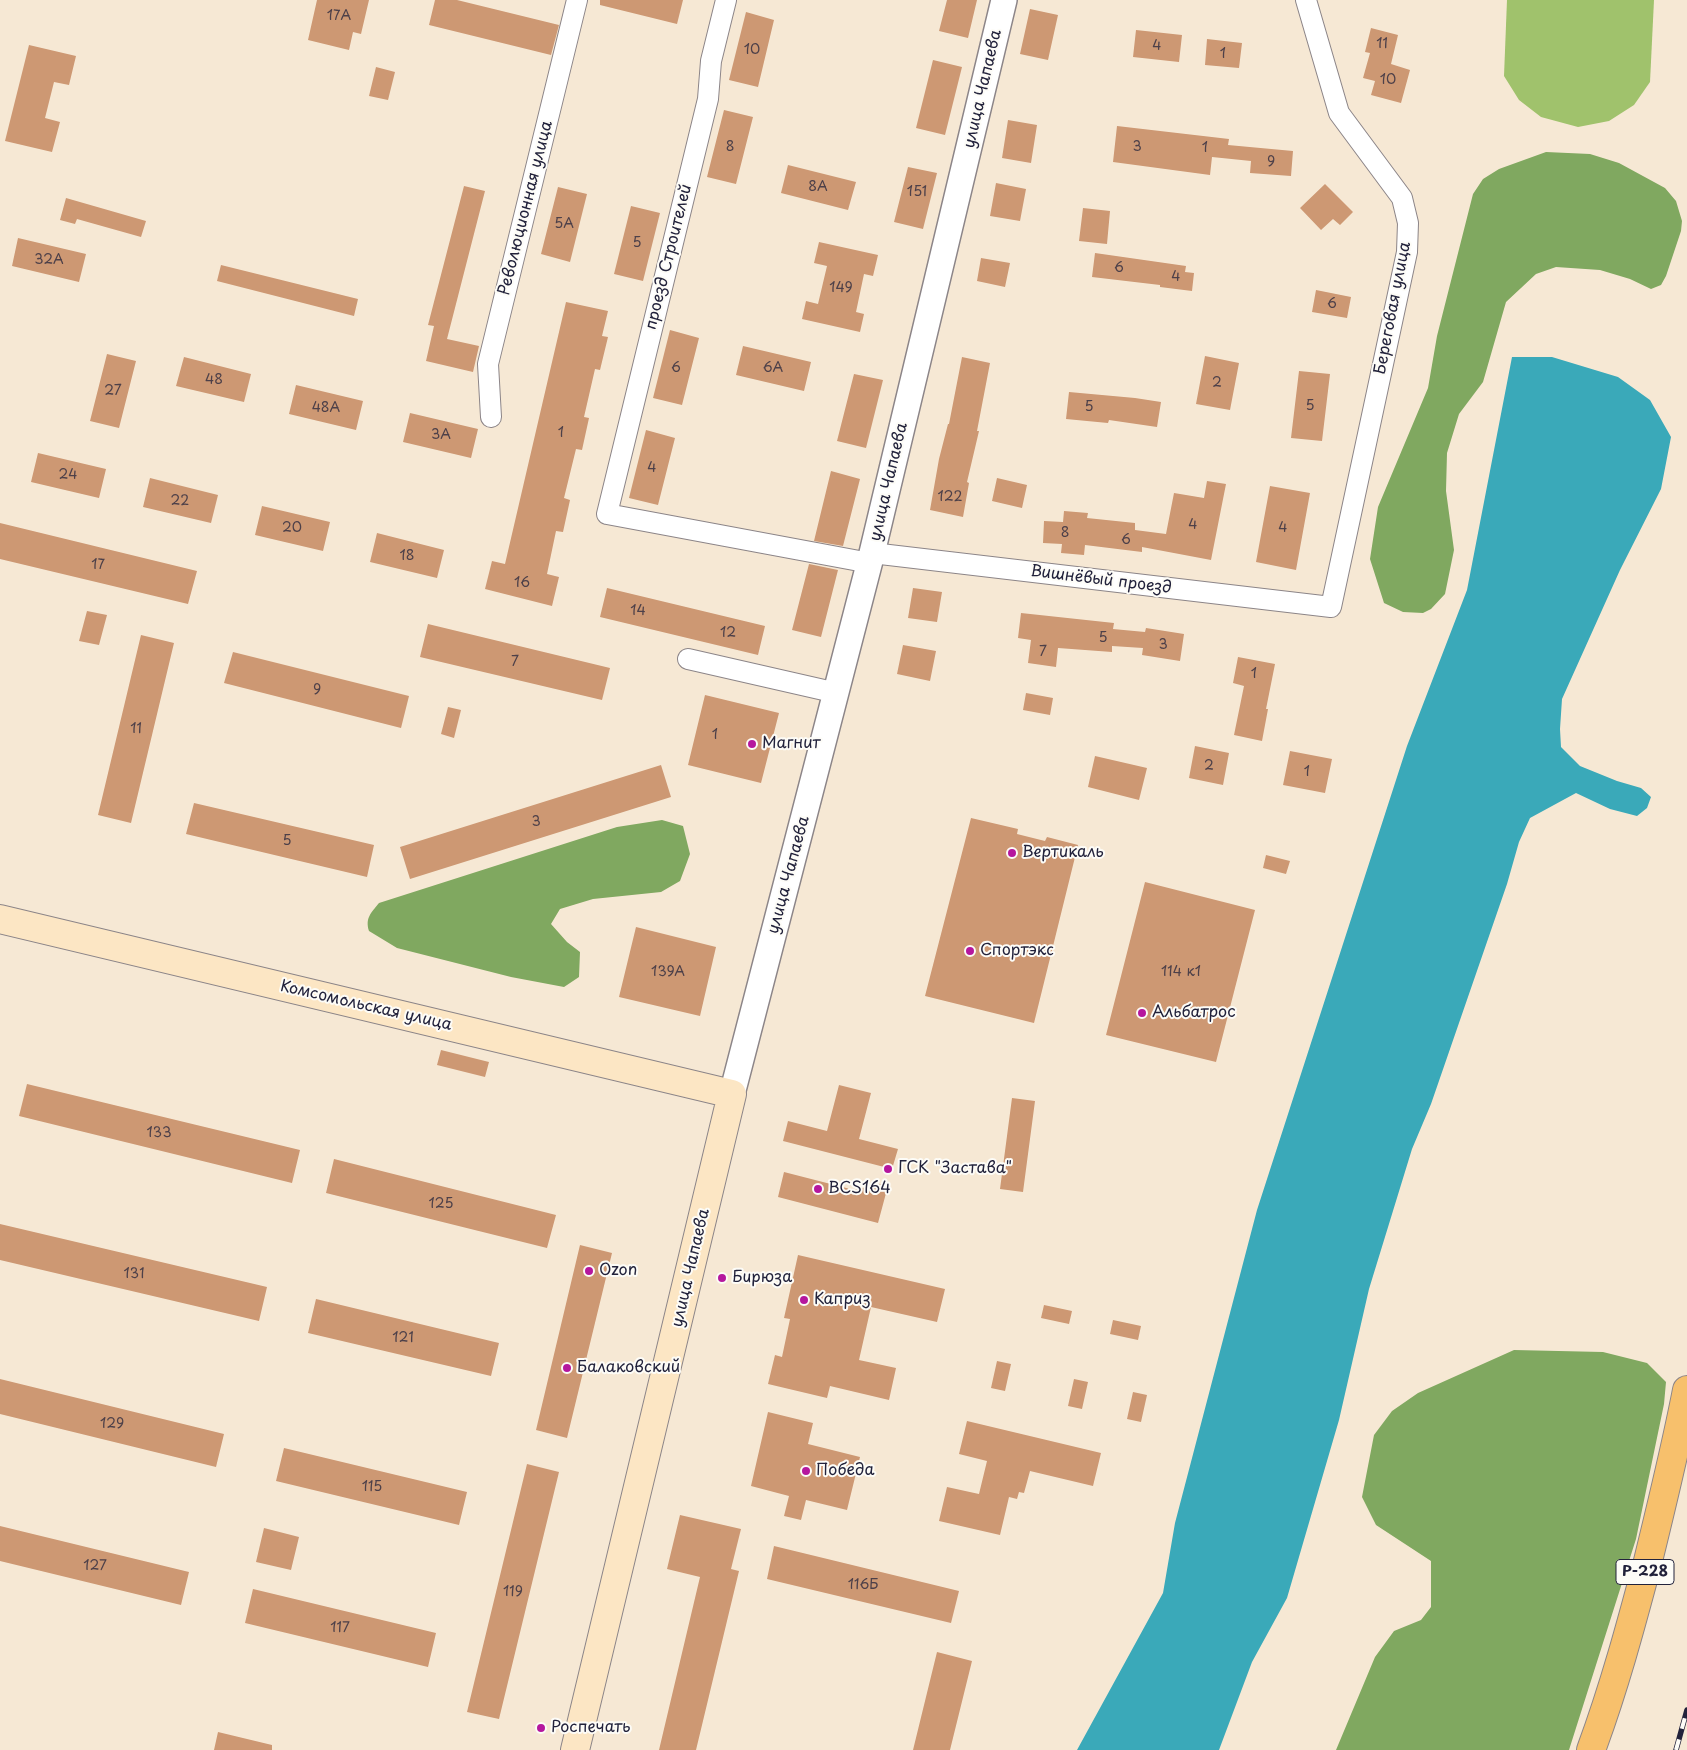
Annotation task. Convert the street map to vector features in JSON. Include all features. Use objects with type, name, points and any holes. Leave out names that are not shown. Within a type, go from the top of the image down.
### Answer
[{"type":"highway","name":"Р-228","points":[[1591,1750],[1622,1655],[1641,1588],[1687,1390]]},
{"type":"main road","name":"Комсомольская улица","points":[[0,920],[732,1094]]},
{"type":"main road","name":"улица Чапаева","points":[[575,1750],[732,1094]]},
{"type":"street","name":"Революционная улица","points":[[491,417],[488,364],[576,0]]},
{"type":"street","name":"проезд Строителей","points":[[607,514],[708,99],[711,61],[726,0]]},
{"type":"street","name":"улица Чапаева","points":[[732,1094],[871,558],[1004,0]]},
{"type":"street","name":"Береговая улица","points":[[1306,0],[1339,113],[1402,198],[1408,223],[1407,252],[1331,607]]},
{"type":"street","name":"Вишнёвый проезд","points":[[607,514],[871,558],[1331,607]]},
{"type":"street","points":[[688,659],[837,693]]},
{"type":"green space","points":[[1507,0],[1654,0],[1650,82],[1634,105],[1609,121],[1578,127],[1541,117],[1519,100],[1504,76]]},
{"type":"green space","points":[[1546,152],[1590,154],[1619,163],[1665,188],[1676,201],[1682,221],[1681,231],[1666,276],[1661,285],[1651,289],[1630,279],[1600,270],[1556,267],[1536,274],[1506,302],[1483,382],[1459,414],[1447,453],[1446,491],[1454,550],[1445,594],[1431,609],[1423,613],[1403,612],[1384,603],[1370,559],[1378,507],[1428,388],[1437,336],[1473,194],[1483,179],[1499,169]]},
{"type":"green space","points":[[662,820],[683,826],[690,854],[680,881],[661,892],[593,899],[560,909],[551,924],[567,942],[580,952],[579,977],[564,987],[511,977],[397,948],[369,931],[368,919],[379,903],[617,827]]},
{"type":"green space","points":[[1514,1350],[1603,1352],[1647,1363],[1666,1382],[1664,1404],[1636,1539],[1569,1750],[1336,1750],[1375,1657],[1394,1631],[1421,1620],[1431,1607],[1431,1561],[1376,1525],[1362,1497],[1374,1435],[1392,1411],[1418,1393]]},
{"type":"water","points":[[1512,357],[1552,357],[1618,377],[1650,400],[1671,437],[1661,489],[1620,570],[1562,699],[1560,729],[1561,747],[1580,766],[1617,781],[1641,788],[1651,797],[1647,808],[1637,816],[1610,809],[1576,793],[1530,818],[1519,842],[1507,884],[1431,1104],[1412,1149],[1369,1289],[1339,1420],[1287,1598],[1252,1662],[1219,1750],[1077,1750],[1163,1593],[1175,1523],[1257,1210],[1407,746],[1467,590]]},
{"type":"building","points":[[317,0],[369,0],[361,34],[353,32],[349,50],[308,40]]},
{"type":"building","points":[[435,0],[457,0],[559,25],[551,55],[429,25]]},
{"type":"building","points":[[600,0],[683,0],[677,24],[600,5]]},
{"type":"building","points":[[947,0],[977,0],[968,38],[939,31]]},
{"type":"building","points":[[1030,9],[1058,15],[1048,60],[1020,54]]},
{"type":"building","points":[[746,12],[774,20],[758,87],[729,80]]},
{"type":"building","points":[[1371,28],[1398,35],[1391,64],[1410,70],[1401,103],[1371,95],[1375,81],[1363,78],[1370,53],[1365,52]]},
{"type":"building","points":[[1136,30],[1182,35],[1179,62],[1133,57]]},
{"type":"building","points":[[1207,39],[1242,43],[1239,68],[1205,65]]},
{"type":"building","points":[[29,45],[76,56],[69,85],[54,82],[45,118],[60,122],[52,152],[5,141]]},
{"type":"building","points":[[933,60],[962,67],[945,135],[916,128]]},
{"type":"building","points":[[376,67],[395,72],[388,100],[369,96]]},
{"type":"building","points":[[724,110],[753,117],[736,184],[707,177]]},
{"type":"building","points":[[1008,120],[1037,125],[1031,163],[1002,158]]},
{"type":"building","points":[[1117,126],[1229,139],[1228,145],[1293,151],[1291,176],[1250,173],[1251,161],[1212,157],[1210,175],[1113,162]]},
{"type":"building","points":[[788,165],[856,182],[848,210],[781,193]]},
{"type":"building","points":[[908,167],[937,173],[923,229],[894,222]]},
{"type":"building","points":[[996,183],[1026,189],[1020,221],[990,216]]},
{"type":"building","points":[[1325,184],[1353,212],[1340,225],[1333,219],[1321,230],[1300,208]]},
{"type":"building","points":[[464,186],[485,191],[447,339],[479,346],[473,372],[426,361],[434,326],[428,325]]},
{"type":"building","points":[[558,187],[587,194],[570,262],[541,254]]},
{"type":"building","points":[[66,198],[146,221],[141,237],[77,219],[75,224],[60,220]]},
{"type":"building","points":[[631,206],[660,213],[643,281],[614,274]]},
{"type":"building","points":[[1083,208],[1110,211],[1107,244],[1079,241]]},
{"type":"building","points":[[18,238],[86,254],[79,282],[12,266]]},
{"type":"building","points":[[819,242],[878,255],[873,276],[864,274],[856,312],[864,314],[860,332],[802,319],[806,301],[818,304],[827,266],[814,263]]},
{"type":"building","points":[[1095,253],[1186,266],[1185,272],[1194,273],[1192,291],[1160,287],[1160,285],[1092,277]]},
{"type":"building","points":[[981,258],[1010,263],[1005,287],[977,281]]},
{"type":"building","points":[[221,265],[358,299],[354,316],[217,281]]},
{"type":"building","points":[[1316,290],[1351,297],[1347,318],[1312,312]]},
{"type":"building","points":[[566,302],[608,311],[602,336],[608,337],[600,370],[595,369],[584,417],[589,418],[582,450],[576,449],[564,498],[570,500],[563,532],[556,531],[547,574],[559,577],[552,606],[485,589],[492,561],[505,564]]},
{"type":"building","points":[[670,330],[699,338],[682,405],[653,398]]},
{"type":"building","points":[[743,346],[811,362],[804,391],[736,375]]},
{"type":"building","points":[[107,354],[136,361],[119,428],[90,421]]},
{"type":"building","points":[[1205,356],[1239,363],[1230,410],[1196,404]]},
{"type":"building","points":[[184,357],[251,374],[244,402],[176,386]]},
{"type":"building","points":[[962,357],[990,363],[977,431],[979,431],[967,482],[969,483],[963,517],[930,510],[939,459],[949,424]]},
{"type":"building","points":[[1299,371],[1330,374],[1322,441],[1291,438]]},
{"type":"building","points":[[854,374],[883,380],[866,448],[837,441]]},
{"type":"building","points":[[296,385],[363,401],[356,430],[289,414]]},
{"type":"building","points":[[1069,392],[1161,402],[1157,427],[1109,420],[1108,423],[1066,419]]},
{"type":"building","points":[[410,413],[478,429],[471,458],[403,442]]},
{"type":"building","points":[[646,430],[675,438],[658,505],[629,498]]},
{"type":"building","points":[[38,453],[106,469],[99,498],[31,482]]},
{"type":"building","points":[[831,471],[860,479],[843,546],[814,541]]},
{"type":"building","points":[[150,478],[218,495],[211,523],[143,507]]},
{"type":"building","points":[[997,478],[1027,485],[1022,508],[992,501]]},
{"type":"building","points":[[1207,481],[1226,484],[1211,560],[1142,547],[1142,552],[1085,545],[1084,555],[1061,553],[1062,544],[1043,543],[1044,521],[1063,522],[1064,511],[1088,513],[1087,518],[1135,523],[1135,530],[1166,534],[1174,493],[1204,498]]},
{"type":"building","points":[[1270,486],[1310,493],[1296,570],[1256,562]]},
{"type":"building","points":[[262,506],[330,522],[323,551],[255,535]]},
{"type":"building","points":[[0,523],[197,571],[188,604],[0,559]]},
{"type":"building","points":[[377,533],[444,550],[437,578],[370,562]]},
{"type":"building","points":[[809,564],[838,570],[821,637],[792,630]]},
{"type":"building","points":[[607,588],[765,626],[758,655],[600,617]]},
{"type":"building","points":[[913,588],[942,592],[937,622],[908,618]]},
{"type":"building","points":[[87,611],[107,615],[99,645],[79,641]]},
{"type":"building","points":[[1021,613],[1114,623],[1113,629],[1145,632],[1146,628],[1184,634],[1180,661],[1142,655],[1143,648],[1112,646],[1112,652],[1058,648],[1056,667],[1028,663],[1031,640],[1018,638]]},
{"type":"building","points":[[428,624],[610,668],[602,700],[420,657]]},
{"type":"building","points":[[141,635],[174,643],[131,823],[98,815]]},
{"type":"building","points":[[903,645],[936,651],[930,681],[897,674]]},
{"type":"building","points":[[233,652],[409,696],[401,728],[224,683]]},
{"type":"building","points":[[1238,657],[1275,664],[1262,741],[1234,735],[1244,686],[1233,683]]},
{"type":"building","points":[[1026,693],[1053,698],[1050,715],[1023,710]]},
{"type":"building","points":[[705,695],[779,713],[761,783],[688,765]]},
{"type":"building","points":[[448,707],[461,710],[454,738],[441,734]]},
{"type":"building","points":[[1195,746],[1229,753],[1223,785],[1189,778]]},
{"type":"building","points":[[1290,751],[1332,759],[1325,793],[1283,785]]},
{"type":"building","points":[[1095,756],[1147,768],[1139,800],[1088,787]]},
{"type":"building","points":[[661,765],[671,797],[410,879],[400,847]]},
{"type":"building","points":[[194,803],[374,845],[367,877],[186,834]]},
{"type":"building","points":[[971,818],[1018,829],[1017,834],[1045,841],[1047,837],[1078,845],[1034,1023],[925,996]]},
{"type":"building","points":[[1266,855],[1290,861],[1286,874],[1263,868]]},
{"type":"building","points":[[1145,882],[1255,910],[1216,1062],[1106,1035]]},
{"type":"building","points":[[636,927],[716,947],[700,1016],[619,997]]},
{"type":"building","points":[[441,1050],[489,1062],[485,1077],[437,1065]]},
{"type":"building","points":[[27,1084],[300,1150],[292,1183],[19,1116]]},
{"type":"building","points":[[839,1085],[871,1093],[859,1139],[898,1149],[892,1169],[783,1141],[788,1121],[827,1131]]},
{"type":"building","points":[[1012,1098],[1035,1101],[1023,1192],[1000,1189]]},
{"type":"building","points":[[334,1159],[556,1215],[547,1248],[326,1193]]},
{"type":"building","points":[[784,1172],[854,1190],[889,1182],[878,1223],[778,1197]]},
{"type":"building","points":[[0,1224],[267,1287],[259,1321],[0,1260]]},
{"type":"building","points":[[580,1245],[612,1253],[567,1438],[536,1430]]},
{"type":"building","points":[[798,1255],[945,1289],[937,1322],[871,1307],[859,1360],[896,1368],[889,1400],[830,1386],[827,1398],[768,1384],[775,1355],[782,1357],[790,1319],[784,1318]]},
{"type":"building","points":[[316,1299],[499,1343],[491,1376],[308,1333]]},
{"type":"building","points":[[1044,1305],[1072,1311],[1069,1324],[1041,1318]]},
{"type":"building","points":[[1113,1320],[1141,1326],[1138,1340],[1110,1334]]},
{"type":"building","points":[[997,1361],[1011,1364],[1005,1391],[991,1388]]},
{"type":"building","points":[[0,1379],[224,1434],[216,1467],[0,1414]]},
{"type":"building","points":[[1074,1379],[1088,1382],[1082,1409],[1068,1406]]},
{"type":"building","points":[[1133,1392],[1147,1395],[1141,1422],[1127,1419]]},
{"type":"building","name":"Победа","points":[[768,1412],[813,1423],[808,1444],[860,1457],[847,1510],[806,1500],[801,1520],[784,1516],[789,1496],[751,1486]]},
{"type":"building","points":[[967,1421],[1101,1453],[1093,1486],[1030,1471],[1024,1493],[1019,1492],[1017,1499],[1009,1497],[1000,1535],[939,1521],[947,1487],[979,1494],[987,1461],[959,1454]]},
{"type":"building","points":[[284,1448],[467,1492],[459,1525],[276,1481]]},
{"type":"building","points":[[527,1464],[559,1472],[499,1719],[467,1712]]},
{"type":"building","points":[[680,1515],[741,1529],[731,1569],[739,1571],[696,1750],[659,1750],[700,1577],[667,1569]]},
{"type":"building","points":[[0,1526],[189,1572],[181,1605],[0,1561]]},
{"type":"building","points":[[264,1528],[299,1537],[291,1570],[256,1562]]},
{"type":"building","points":[[774,1546],[959,1591],[951,1623],[767,1579]]},
{"type":"building","points":[[253,1589],[436,1633],[428,1667],[245,1623]]},
{"type":"building","points":[[937,1652],[972,1661],[950,1750],[913,1750]]},
{"type":"building","points":[[218,1732],[272,1745],[272,1750],[214,1750]]},
{"type":"railway","points":[[1676,1750],[1687,1710]]},
{"type":"place","name":"Магнит","points":[[752,744]]},
{"type":"place","name":"Вертикаль","points":[[1012,853]]},
{"type":"place","name":"Спортэкс","points":[[970,951]]},
{"type":"place","name":"Альбатрос","points":[[1142,1013]]},
{"type":"place","name":"ГСК \"Застава\"","points":[[888,1169]]},
{"type":"place","name":"BCS164","points":[[818,1189]]},
{"type":"place","name":"Ozon","points":[[589,1271]]},
{"type":"place","name":"Бирюза","points":[[722,1278]]},
{"type":"place","name":"Каприз","points":[[804,1300]]},
{"type":"place","name":"Балаковский","points":[[567,1368]]},
{"type":"place","name":"Победа","points":[[806,1471]]},
{"type":"place","name":"Роспечать","points":[[541,1728]]}]
